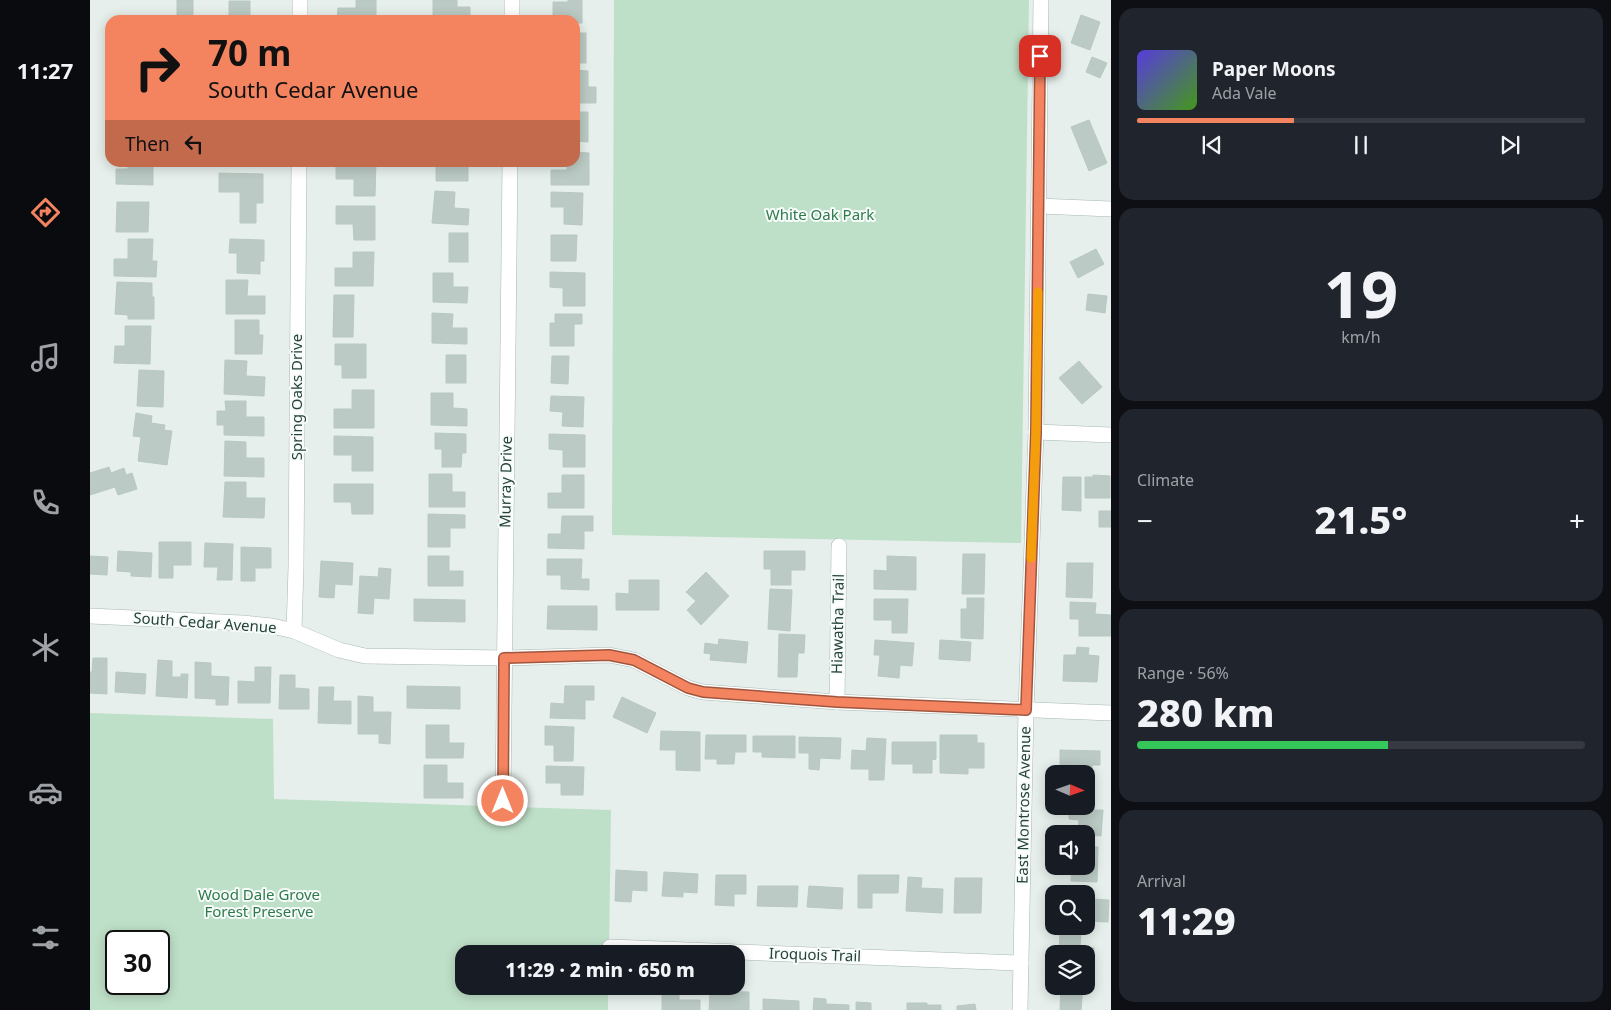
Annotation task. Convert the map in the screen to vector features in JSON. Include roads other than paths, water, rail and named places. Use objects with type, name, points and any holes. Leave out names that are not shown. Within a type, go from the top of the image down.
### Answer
[{"type":"street","points":[[300,0],[300,15]]},
{"type":"street","points":[[512,0],[512,15]]},
{"type":"street","name":"East Montrose Avenue","points":[[1020,1010],[1026,710],[1036,432],[1041,0]]},
{"type":"street","name":"Spring Oaks Drive","points":[[294,631],[299,167]]},
{"type":"street","name":"Murray Drive","points":[[503,801],[510,167]]},
{"type":"street","points":[[1039,206],[1111,209]]},
{"type":"street","points":[[1036,432],[1111,435]]},
{"type":"street","name":"Hiawatha Trail","points":[[837,702],[839,546]]},
{"type":"street","name":"South Cedar Avenue","points":[[90,616],[272,626],[294,631],[339,650],[365,656],[504,658],[609,655],[634,660],[688,688],[703,692],[837,702],[1111,713]]},
{"type":"street","name":"Iroquois Trail","points":[[745,952],[1021,963]]},
{"type":"park label","name":"White Oak Park","points":[[820,215]]},
{"type":"park label","name":"Wood Dale Grove Forest Preserve","points":[[259,904]]}]
